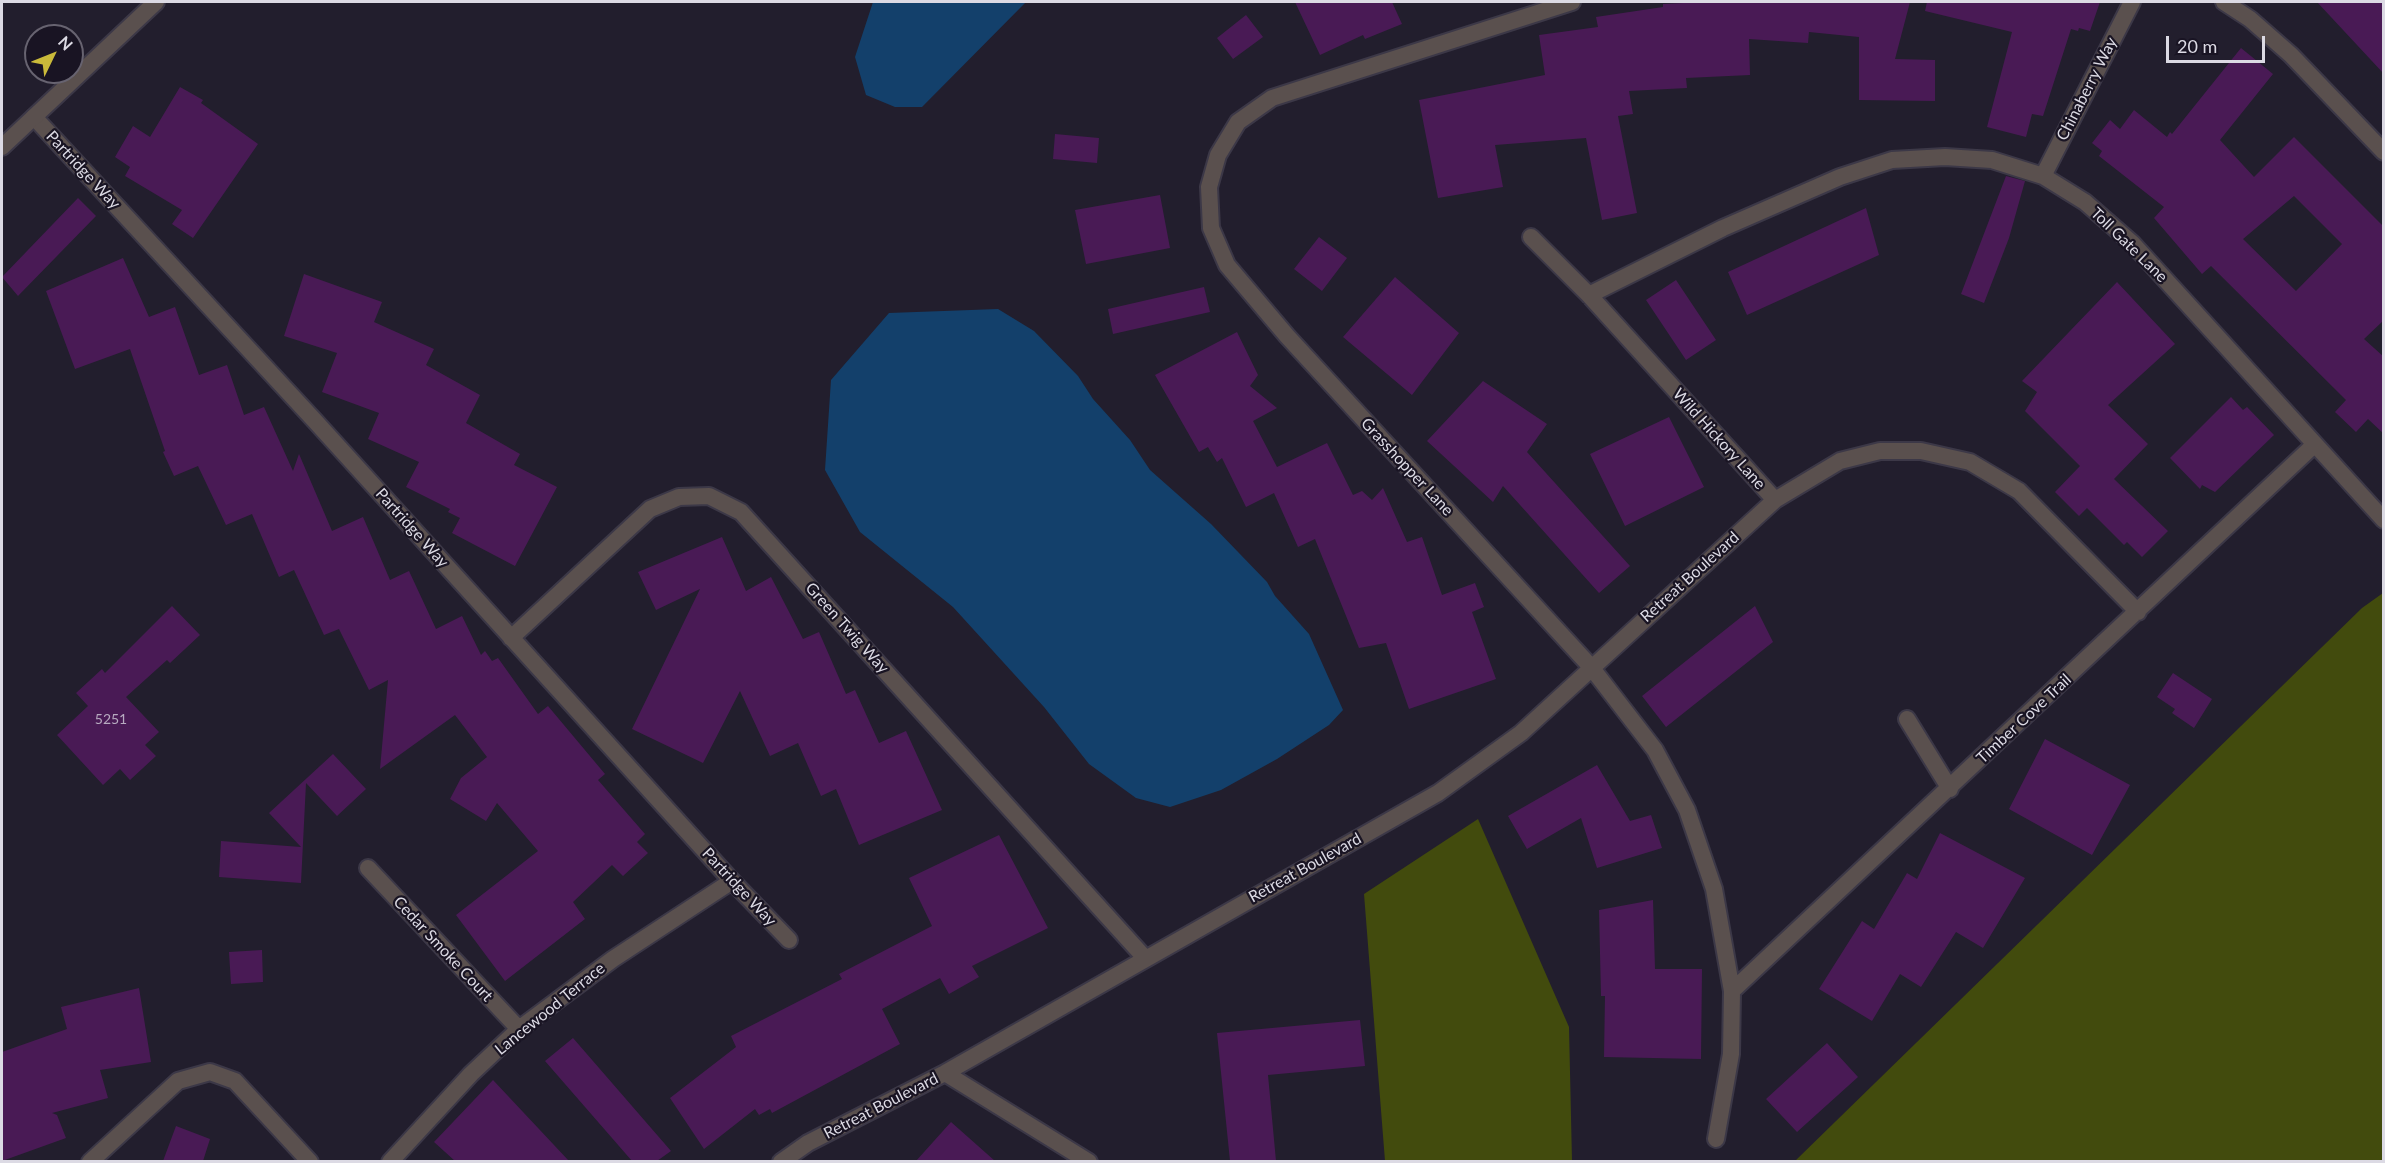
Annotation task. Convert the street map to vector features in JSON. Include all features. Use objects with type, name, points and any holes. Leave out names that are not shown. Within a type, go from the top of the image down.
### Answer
[{"type":"street","points":[[2,147],[156,2]]},
{"type":"street","name":"Grasshopper Lane","points":[[1572,2],[1272,98],[1238,122],[1218,155],[1209,187],[1211,228],[1227,265],[1287,336],[1591,667],[1655,750],[1687,810],[1714,889],[1732,991],[1731,1054],[1716,1139]]},
{"type":"street","name":"Chinaberry Way","points":[[2043,176],[2132,2]]},
{"type":"street","points":[[2224,2],[2250,19],[2291,54],[2384,152]]},
{"type":"street","name":"Partridge Way","points":[[34,117],[732,881],[789,940]]},
{"type":"street","name":"Toll Gate Lane","points":[[1589,295],[1723,228],[1840,177],[1892,160],[1945,157],[1992,160],[2043,176],[2085,202],[2132,243],[2384,520]]},
{"type":"street","name":"Wild Hickory Lane","points":[[1531,237],[1589,295],[1775,500],[1840,461],[1880,451],[1921,451],[1970,462],[2019,491],[2138,612]]},
{"type":"street","name":"Timber Cove Trail","points":[[1732,991],[1950,789],[2314,445]]},
{"type":"street","name":"Green Twig Way","points":[[511,638],[650,509],[679,497],[709,496],[741,512],[1145,958]]},
{"type":"street","name":"Retreat Boulevard","points":[[781,1161],[808,1143],[945,1073],[1438,793],[1521,734],[1591,667],[1775,500]]},
{"type":"street","points":[[1907,719],[1950,789]]},
{"type":"street","name":"Cedar Smoke Court","points":[[368,868],[519,1029]]},
{"type":"street","name":"Lancewood Terrace","points":[[390,1161],[471,1074],[519,1029],[613,959],[732,881]]},
{"type":"street","points":[[90,1161],[178,1082],[210,1072],[234,1080],[310,1161]]},
{"type":"street","points":[[945,1073],[1089,1161]]},
{"type":"green space","points":[[2383,593],[2383,1161],[1795,1161],[2362,608]]},
{"type":"green space","points":[[1478,819],[1569,1027],[1572,1161],[1385,1161],[1364,894]]},
{"type":"water","points":[[873,2],[1026,2],[922,107],[895,107],[866,95],[855,57]]},
{"type":"water","points":[[998,309],[1034,331],[1078,376],[1093,399],[1130,440],[1150,470],[1211,524],[1267,582],[1275,596],[1309,634],[1343,710],[1329,725],[1277,759],[1221,790],[1170,807],[1136,798],[1089,764],[1044,707],[953,607],[860,532],[825,470],[831,380],[889,313]]},
{"type":"building","points":[[1295,2],[1392,2],[1402,24],[1365,39],[1363,35],[1320,55]]},
{"type":"building","points":[[1910,2],[1895,59],[1935,60],[1935,101],[1859,100],[1859,37],[1809,32],[1808,43],[1749,39],[1750,75],[1686,78],[1687,88],[1629,91],[1633,114],[1618,116],[1637,213],[1602,220],[1586,138],[1495,145],[1503,187],[1438,198],[1419,100],[1545,75],[1539,35],[1598,27],[1596,17],[1663,7],[1663,4]]},
{"type":"building","points":[[1927,2],[2100,2],[2090,31],[2079,28],[2078,31],[2071,29],[2043,116],[2032,114],[2026,137],[1987,127],[2012,32],[1925,11]]},
{"type":"building","points":[[2317,2],[2384,2],[2384,74]]},
{"type":"building","points":[[1246,15],[1263,37],[1233,59],[1217,38]]},
{"type":"building","points":[[2241,48],[2273,74],[2220,140],[2254,177],[2294,137],[2384,227],[2384,320],[2364,339],[2384,357],[2384,434],[2368,419],[2356,432],[2335,412],[2346,400],[2211,266],[2202,274],[2154,218],[2164,207],[2099,156],[2102,151],[2092,143],[2110,120],[2120,129],[2134,110],[2167,137],[2170,132],[2172,134]],"holes":[[[2294,196],[2342,244],[2296,291],[2243,239]]]},
{"type":"building","points":[[180,87],[203,100],[201,103],[258,144],[193,238],[172,224],[182,210],[125,176],[130,167],[115,157],[133,126],[150,137]]},
{"type":"building","points":[[1055,134],[1099,138],[1097,163],[1053,159]]},
{"type":"building","points":[[2006,176],[2025,181],[2009,238],[1984,303],[1961,294]]},
{"type":"building","points":[[1160,195],[1170,248],[1086,264],[1075,210]]},
{"type":"building","points":[[78,198],[96,216],[18,296],[2,277]]},
{"type":"building","points":[[1866,208],[1879,255],[1747,315],[1728,272]]},
{"type":"building","points":[[1319,237],[1347,258],[1322,291],[1294,269]]},
{"type":"building","points":[[123,258],[149,317],[175,307],[199,375],[227,365],[244,415],[264,407],[293,471],[299,454],[332,531],[363,517],[390,580],[409,571],[436,629],[462,616],[481,655],[485,651],[492,661],[498,658],[538,714],[548,706],[605,774],[598,780],[645,834],[637,842],[648,853],[623,876],[612,865],[573,902],[585,919],[505,981],[456,915],[538,851],[497,803],[486,821],[450,799],[461,778],[487,757],[455,715],[380,769],[388,680],[369,690],[339,629],[324,635],[294,570],[279,577],[252,514],[226,525],[198,466],[174,476],[163,452],[165,451],[130,349],[75,369],[46,291]]},
{"type":"building","points":[[304,274],[382,302],[374,322],[434,349],[426,365],[480,395],[466,423],[520,454],[514,465],[557,487],[515,566],[452,533],[460,518],[448,512],[450,509],[406,487],[419,462],[368,439],[379,413],[322,392],[337,353],[284,336]]},
{"type":"building","points":[[1395,277],[1459,333],[1412,395],[1343,337]]},
{"type":"building","points":[[1676,280],[1716,340],[1686,360],[1646,300]]},
{"type":"building","points":[[2117,282],[2175,344],[2108,405],[2148,444],[2114,479],[2168,531],[2142,557],[2127,542],[2124,545],[2087,508],[2079,516],[2055,492],[2080,466],[2025,411],[2037,392],[2022,381]]},
{"type":"building","points":[[1204,287],[1210,312],[1113,334],[1108,309]]},
{"type":"building","points":[[1237,332],[1258,375],[1250,386],[1277,408],[1253,421],[1277,467],[1327,443],[1353,495],[1362,491],[1372,500],[1383,488],[1407,542],[1422,537],[1442,595],[1475,583],[1484,607],[1472,612],[1496,679],[1409,709],[1386,643],[1359,648],[1315,539],[1298,547],[1274,493],[1246,507],[1222,458],[1217,462],[1208,447],[1199,452],[1155,375]]},
{"type":"building","points":[[1483,381],[1547,424],[1527,452],[1630,566],[1599,593],[1503,486],[1493,502],[1427,441]]},
{"type":"building","points":[[2231,397],[2243,410],[2247,407],[2274,435],[2215,492],[2202,485],[2200,489],[2170,458]]},
{"type":"building","points":[[1669,417],[1704,487],[1625,526],[1590,454]]},
{"type":"building","points":[[722,537],[746,591],[771,577],[803,639],[819,632],[846,694],[855,690],[879,743],[906,731],[942,810],[859,845],[836,789],[821,796],[798,743],[770,756],[740,691],[703,763],[632,729],[700,589],[656,610],[638,572]]},
{"type":"building","points":[[172,606],[200,635],[170,663],[167,660],[126,697],[159,732],[145,745],[156,756],[130,780],[120,769],[103,785],[57,735],[88,706],[76,693],[102,669],[105,673]]},
{"type":"building","points":[[1755,606],[1773,642],[1666,727],[1642,696]]},
{"type":"building","points":[[2173,673],[2212,699],[2194,728],[2172,713],[2175,709],[2157,697]]},
{"type":"building","points":[[2045,739],[2130,785],[2092,855],[2009,809]]},
{"type":"building","points":[[333,754],[366,789],[337,816],[306,783],[301,883],[219,877],[221,841],[301,847],[269,813]]},
{"type":"building","points":[[1597,765],[1630,821],[1651,815],[1662,848],[1597,868],[1581,818],[1527,849],[1508,816]]},
{"type":"building","points":[[1940,833],[2025,878],[1983,948],[1956,932],[1921,987],[1900,974],[1872,1021],[1819,989],[1862,921],[1874,929],[1907,873],[1917,879]]},
{"type":"building","points":[[999,835],[1048,928],[972,966],[979,977],[949,994],[940,978],[882,1009],[900,1044],[772,1113],[770,1109],[759,1115],[755,1109],[704,1149],[670,1098],[736,1047],[731,1036],[842,979],[839,974],[932,926],[909,878]]},
{"type":"building","points":[[1653,900],[1655,969],[1702,969],[1701,1059],[1604,1057],[1605,996],[1601,996],[1599,910]]},
{"type":"building","points":[[262,950],[263,982],[231,984],[229,952]]},
{"type":"building","points":[[139,988],[151,1062],[100,1070],[108,1098],[52,1113],[57,1115],[66,1138],[2,1161],[2,1052],[67,1029],[61,1007]]},
{"type":"building","points":[[1360,1020],[1365,1066],[1268,1075],[1276,1161],[1230,1161],[1217,1033]]},
{"type":"building","points":[[573,1038],[671,1151],[657,1161],[632,1161],[545,1061]]},
{"type":"building","points":[[1827,1043],[1858,1077],[1797,1132],[1766,1099]]},
{"type":"building","points":[[493,1080],[569,1161],[455,1161],[434,1142]]},
{"type":"building","points":[[951,1122],[995,1161],[916,1161]]},
{"type":"building","points":[[176,1126],[210,1139],[203,1161],[163,1161]]}]
